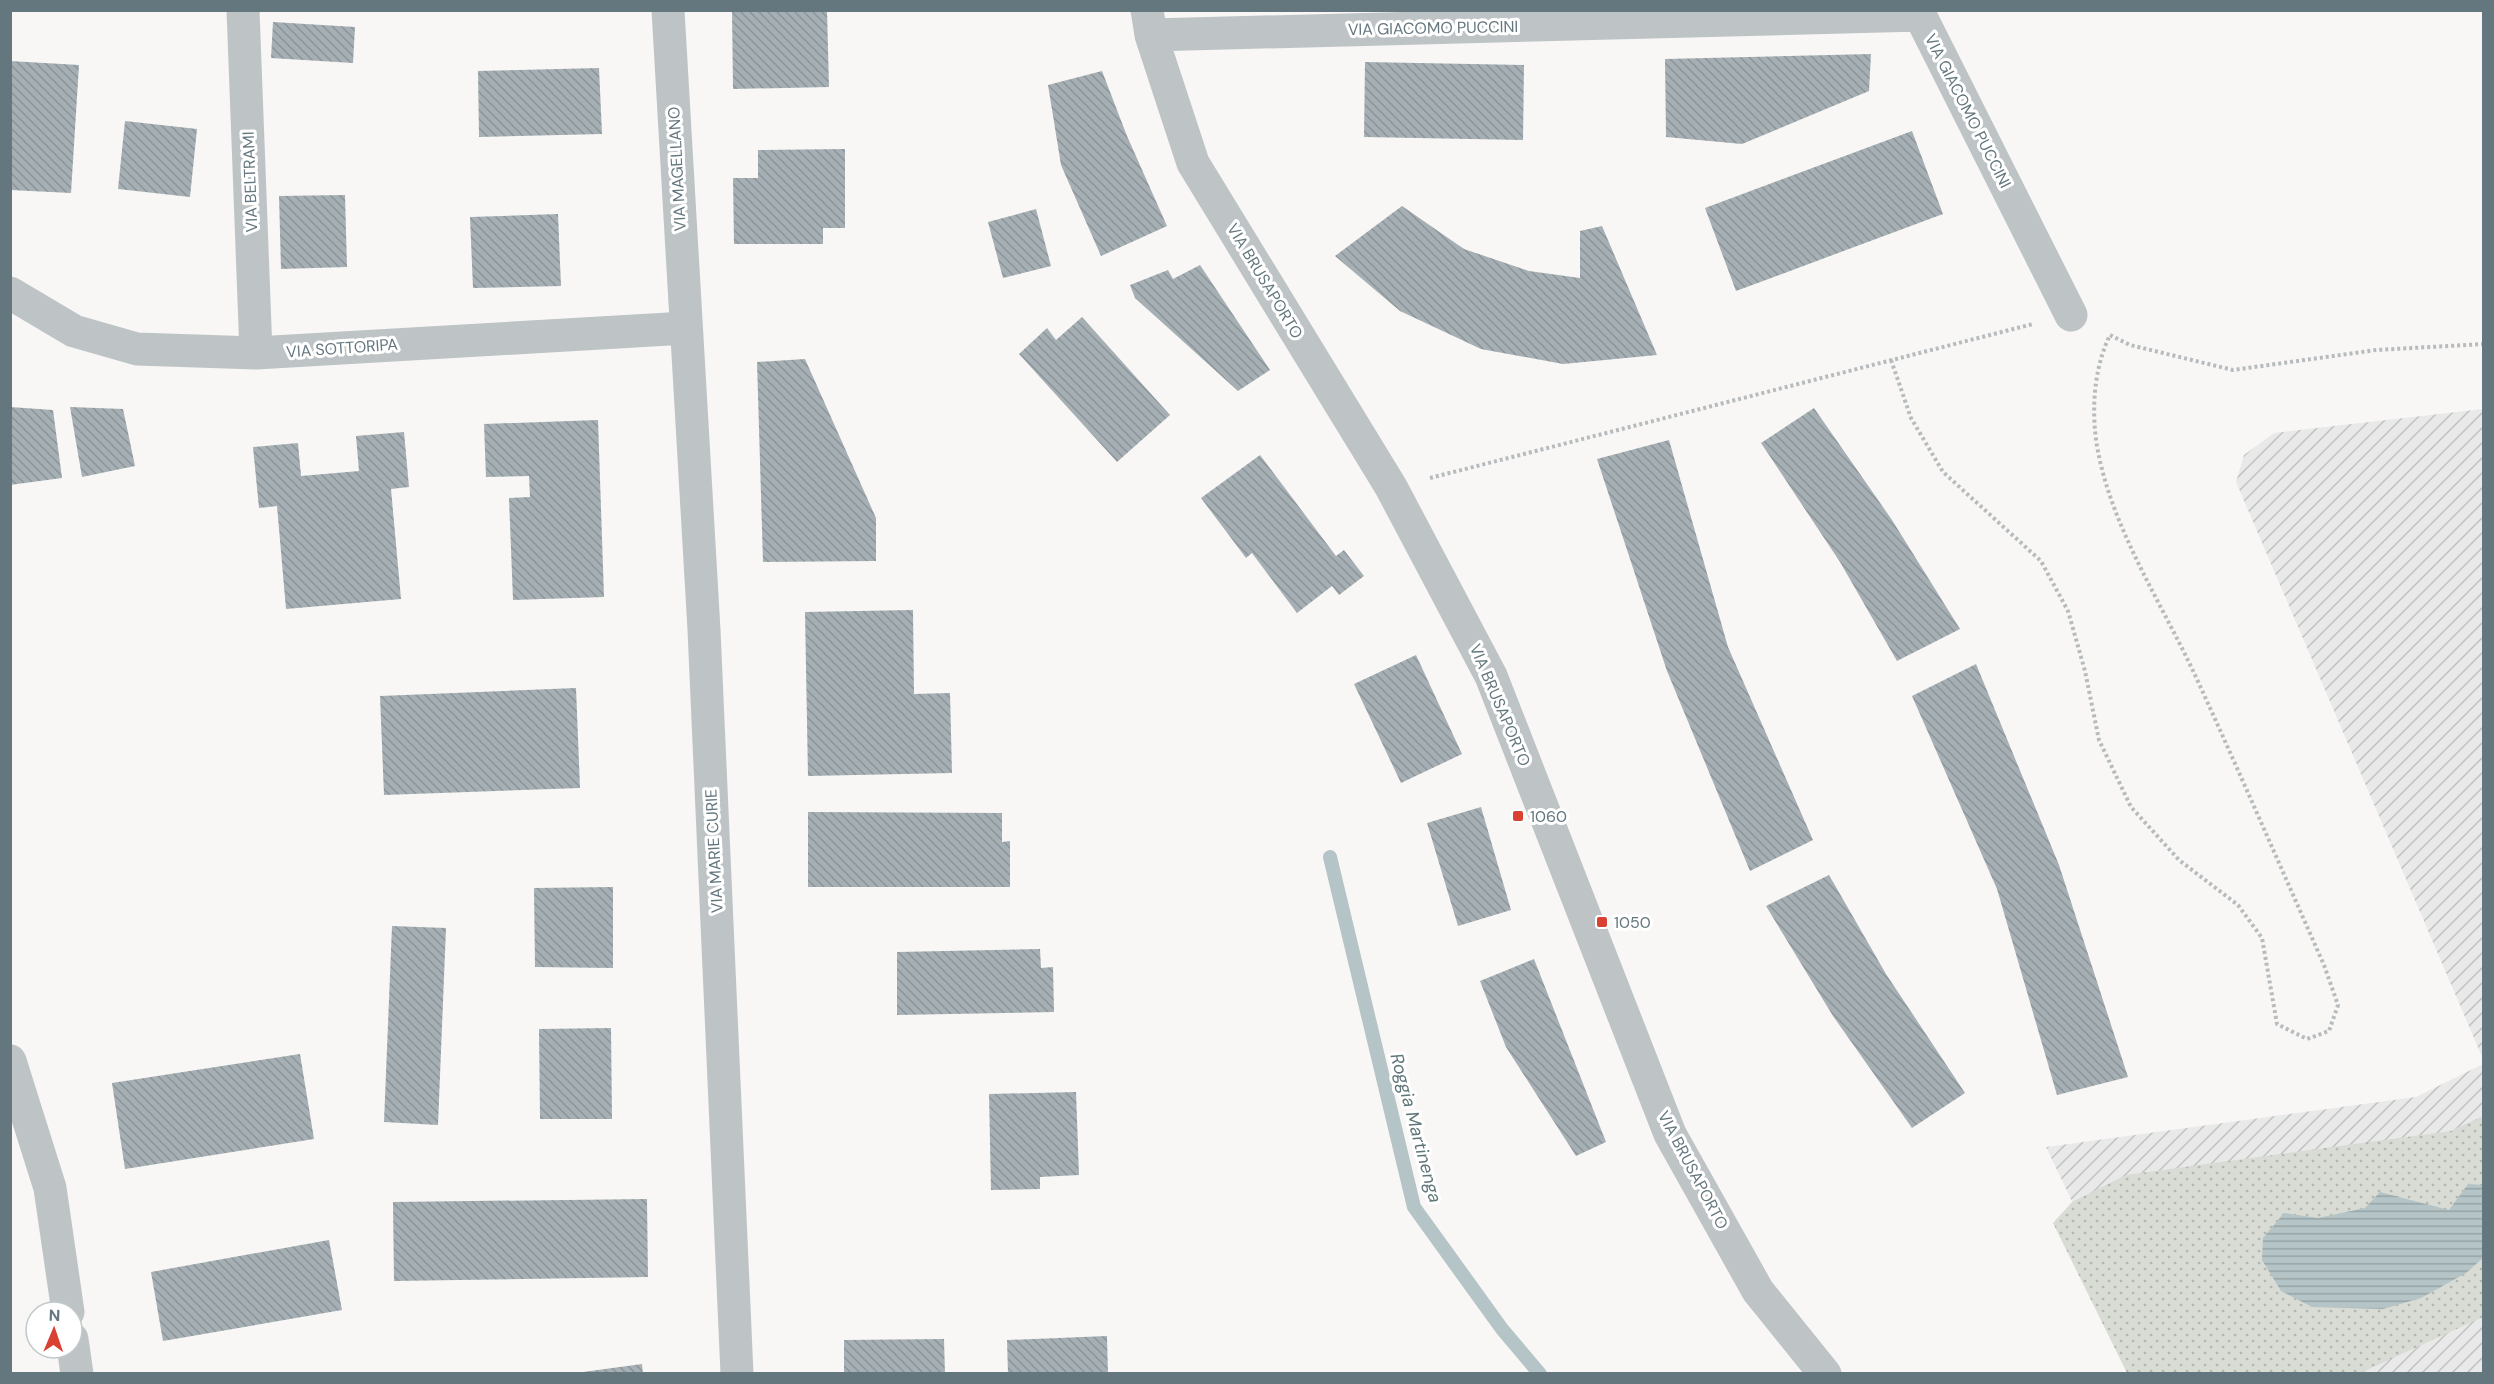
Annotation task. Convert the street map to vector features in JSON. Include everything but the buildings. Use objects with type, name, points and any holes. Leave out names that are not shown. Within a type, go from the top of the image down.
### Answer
[{"type":"street","name":"VIA BELTRAMI","points":[[243,10],[256,353]]},
{"type":"street","name":"VIA MAGELLANO","points":[[668,10],[686,328]]},
{"type":"street","name":"VIA GIACOMO PUCCINI","points":[[1149,23],[1920,15],[2071,315]]},
{"type":"street","name":"VIA BRUSAPORTO","points":[[1149,23],[1193,163],[1391,487],[1491,676],[1670,1134],[1758,1291],[1825,1374]]},
{"type":"street","name":"VIA SOTTORIPA","points":[[10,293],[74,331],[137,349],[256,353],[686,328]]},
{"type":"street","name":"VIA MARIE CURIE","points":[[686,328],[704,630],[737,1374]]},
{"type":"street","points":[[10,1061],[50,1188],[66,1300]]},
{"type":"path","points":[[1391,487],[2071,315],[2130,345],[2233,370],[2376,350],[2484,344]]},
{"type":"path","points":[[1891,360],[1911,418],[1943,471],[2041,561],[2068,611],[2085,671],[2099,740],[2131,807],[2179,860],[2238,905],[2262,939],[2277,1024],[2307,1039],[2329,1031],[2338,1005],[2324,965],[2194,674],[2111,500],[2097,445],[2094,399],[2101,353],[2110,335]]},
{"type":"shaded area","points":[[2484,409],[2483,1059],[2236,482],[2244,455],[2274,433]]},
{"type":"shaded area","points":[[2483,1064],[2483,1373],[2154,1373],[2046,1147],[2416,1097]]},
{"type":"shaded area","points":[[2483,1116],[2483,1317],[2360,1373],[2127,1373],[2053,1223],[2072,1202],[2126,1175],[2451,1131]]},
{"type":"shaded area","points":[[2468,1184],[2483,1185],[2483,1258],[2466,1273],[2421,1298],[2383,1309],[2312,1307],[2281,1291],[2262,1260],[2263,1238],[2284,1213],[2318,1218],[2365,1208],[2380,1192],[2449,1210]]},
{"type":"waterway","name":"Roggia Martinenga","points":[[1330,857],[1414,1207],[1502,1329],[1540,1374]]},
{"type":"place","name":"1060","points":[[1518,816]]},
{"type":"place","name":"1050","points":[[1602,922]]}]
